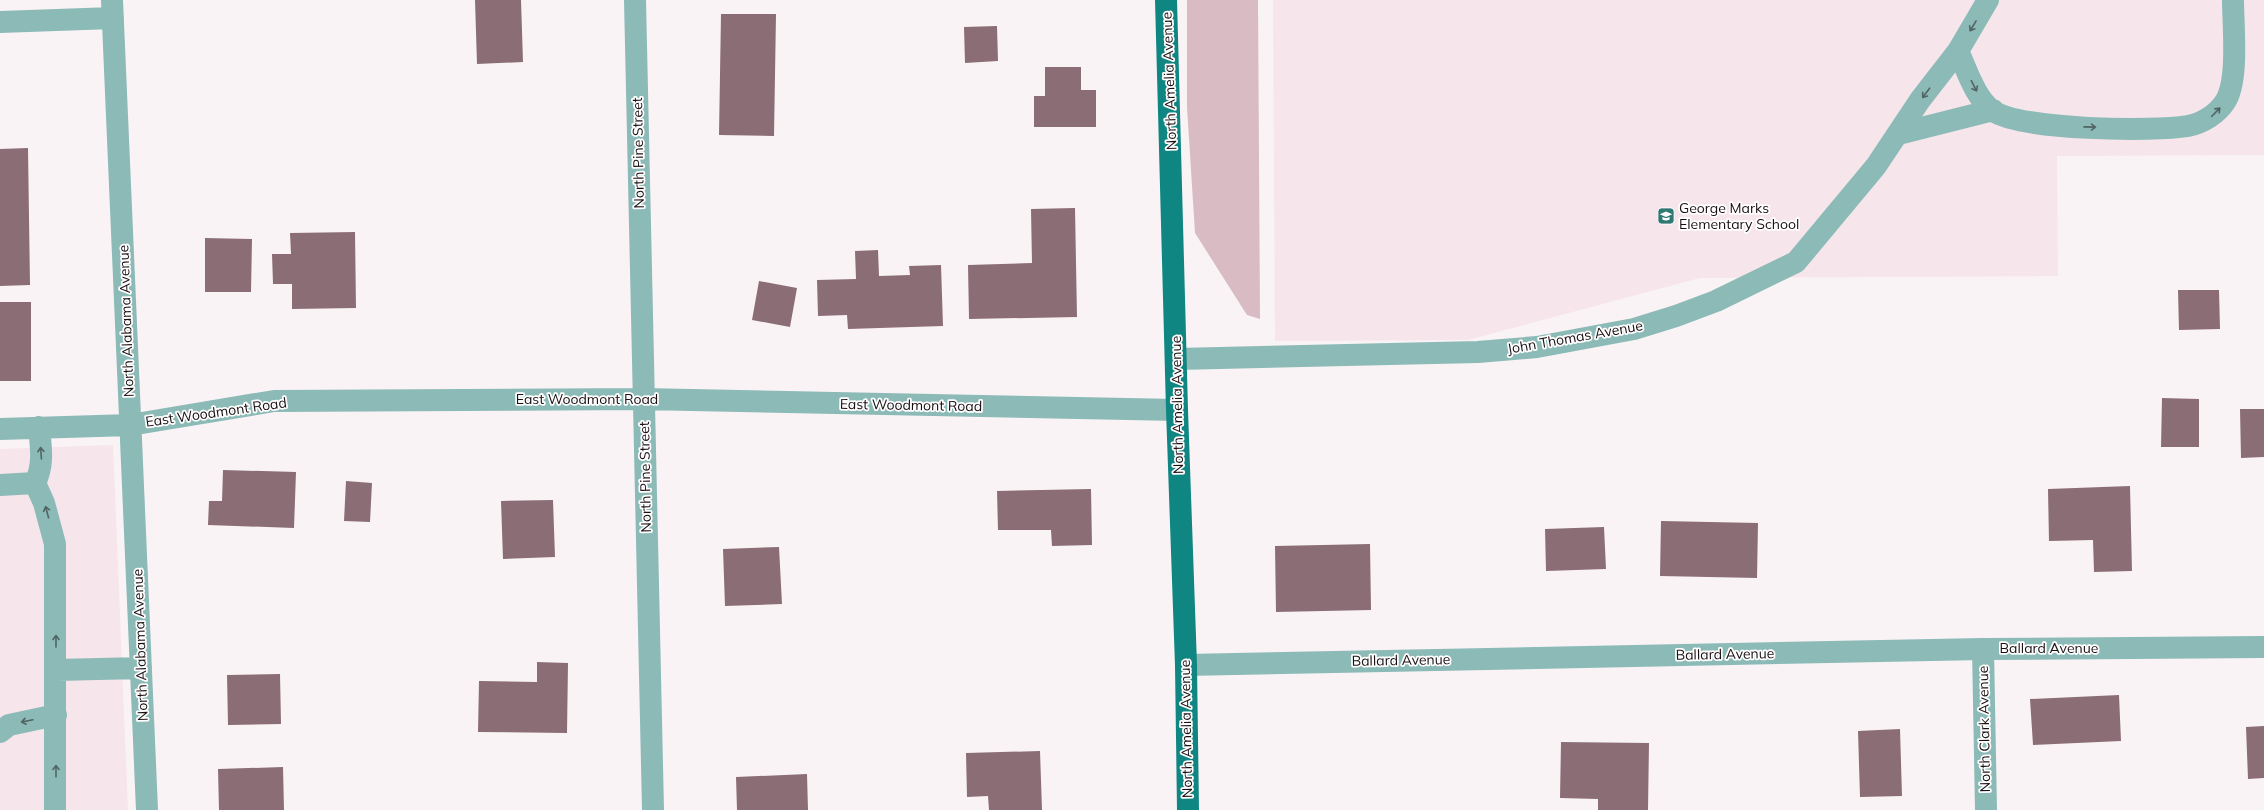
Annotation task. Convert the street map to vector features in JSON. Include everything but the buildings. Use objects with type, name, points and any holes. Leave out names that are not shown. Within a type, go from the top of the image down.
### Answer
[{"type":"main road","name":"North Amelia Avenue","points":[[1166,0],[1177,359],[1177,410],[1186,665],[1188,810]]},
{"type":"street","name":"North Pine Street","points":[[635,0],[653,810]]},
{"type":"street","name":"John Thomas Avenue","points":[[1177,359],[1478,352],[1537,347],[1634,328],[1676,316],[1716,301],[1796,262],[1855,193],[1958,51],[1988,0]]},
{"type":"street","points":[[1958,51],[1976,91],[1993,110],[2016,120],[2066,127],[2161,128],[2189,126],[2212,116],[2226,101],[2233,82],[2233,0]]},
{"type":"street","points":[[0,22],[112,9]]},
{"type":"street","name":"North Alabama Avenue","points":[[112,9],[147,810]]},
{"type":"street","points":[[1898,134],[1993,110]]},
{"type":"street","name":"East Woodmont Road","points":[[0,429],[130,424],[274,401],[643,399],[1177,410]]},
{"type":"street","points":[[35,483],[40,473],[42,458],[39,428]]},
{"type":"street","points":[[0,485],[35,483]]},
{"type":"street","points":[[35,483],[44,503],[56,544],[56,810]]},
{"type":"street","name":"Ballard Avenue","points":[[1186,665],[1983,648],[2264,647]]},
{"type":"street","name":"North Clark Avenue","points":[[1983,648],[1986,810]]},
{"type":"street","points":[[56,670],[141,668]]},
{"type":"street","points":[[0,732],[9,725],[56,715]]},
{"type":"shaded area","points":[[1187,0],[1258,0],[1260,319],[1247,315],[1195,233],[1187,107]]},
{"type":"shaded area","name":"George Marks Elementary School","points":[[1273,0],[2264,0],[2264,155],[2057,156],[2058,276],[1700,278],[1468,340],[1275,341]]},
{"type":"shaded area","points":[[113,445],[128,810],[0,810],[0,449]]},
{"type":"place","name":"George Marks Elementary School","points":[[1666,216]]}]
